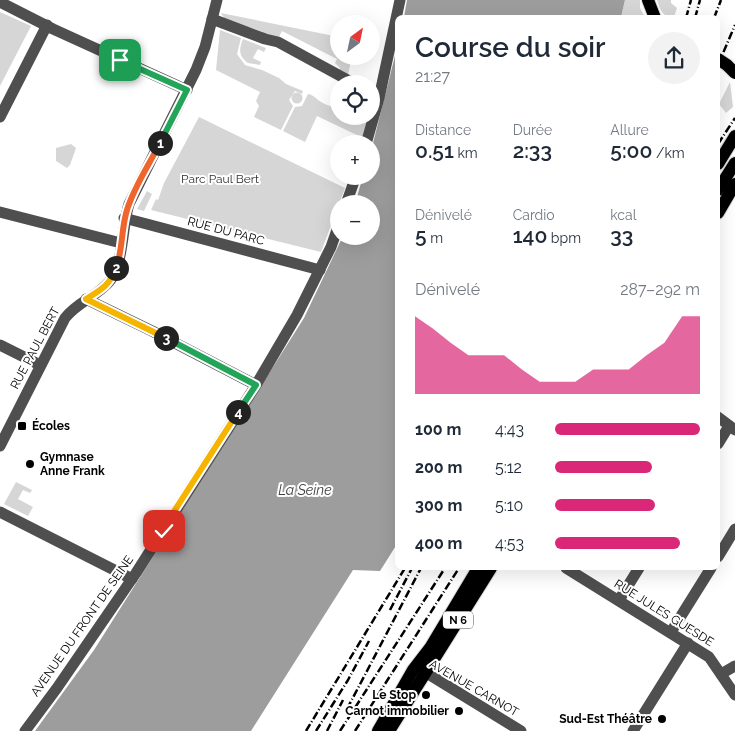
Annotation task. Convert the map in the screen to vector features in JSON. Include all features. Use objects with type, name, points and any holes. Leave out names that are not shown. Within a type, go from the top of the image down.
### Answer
[{"type":"main road","points":[[648,0],[653,15]]},
{"type":"main road","points":[[720,60],[735,73]]},
{"type":"main road","points":[[720,161],[735,136]]},
{"type":"main road","points":[[720,187],[735,163]]},
{"type":"main road","points":[[720,210],[734,187]]},
{"type":"main road","name":"N 6","points":[[389,731],[430,648],[477,570]]},
{"type":"main road","name":"N 6","points":[[378,731],[490,570]]},
{"type":"street","name":"RUE PAUL BERT","points":[[0,446],[40,365],[69,312],[86,299],[101,291],[112,280],[120,259],[124,218],[129,204],[187,90],[205,47],[217,0]]},
{"type":"street","points":[[396,15],[400,0]]},
{"type":"street","points":[[0,2],[187,90]]},
{"type":"street","points":[[212,19],[278,42],[338,75]]},
{"type":"street","points":[[380,76],[395,19]]},
{"type":"street","points":[[0,117],[47,25]]},
{"type":"street","points":[[0,212],[122,243]]},
{"type":"street","name":"RUE DU PARC","points":[[124,218],[320,270]]},
{"type":"street","name":"AVENUE DU FRONT DE SEINE","points":[[25,731],[132,579],[256,385],[297,315],[330,245]]},
{"type":"street","points":[[86,299],[256,385]]},
{"type":"street","points":[[0,345],[40,365]]},
{"type":"street","points":[[720,419],[732,428],[720,442]]},
{"type":"street","points":[[0,512],[132,579]]},
{"type":"street","points":[[720,554],[735,529]]},
{"type":"street","name":"RUE JULES GUESDE","points":[[569,570],[709,657],[735,695]]},
{"type":"street","points":[[618,600],[638,570]]},
{"type":"street","points":[[671,632],[710,570]]},
{"type":"street","points":[[632,731],[688,643]]},
{"type":"street","points":[[721,674],[735,666]]},
{"type":"street","name":"AVENUE CARNOT","points":[[419,671],[520,731]]},
{"type":"green space","points":[[625,0],[640,0],[640,8],[644,15],[621,15]]},
{"type":"green space","points":[[657,0],[671,0],[671,3],[677,8],[675,15],[665,15],[659,7]]},
{"type":"green space","points":[[0,12],[31,26],[0,86]]},
{"type":"green space","points":[[221,13],[330,35],[330,55],[282,31],[279,37],[263,35],[263,32],[249,27],[246,29],[226,21]]},
{"type":"green space","points":[[220,30],[241,38],[237,54],[245,65],[262,70],[279,78],[286,84],[303,91],[302,94],[295,91],[289,100],[293,106],[281,130],[254,117],[259,106],[256,101],[260,92],[216,70]]},
{"type":"green space","points":[[243,39],[266,48],[264,52],[258,49],[253,58],[261,62],[260,65],[248,63],[242,58],[240,49]]},
{"type":"green space","points":[[337,65],[350,65],[348,75],[337,72],[340,68]]},
{"type":"green space","points":[[730,82],[733,107],[726,113],[720,105]]},
{"type":"green space","points":[[295,93],[299,93],[302,98],[301,102],[295,103],[292,100],[292,96]]},
{"type":"green space","points":[[308,94],[330,106],[330,122],[317,116],[305,142],[283,131],[295,107],[302,106]]},
{"type":"green space","name":"Parc Paul Bert","points":[[199,117],[330,181],[330,185],[339,185],[345,188],[342,195],[330,195],[330,228],[321,252],[151,210],[156,199],[158,200],[164,183]]},
{"type":"green space","points":[[336,125],[366,125],[364,135],[357,135]]},
{"type":"green space","points":[[71,144],[76,148],[70,165],[67,168],[56,161],[56,148]]},
{"type":"green space","points":[[147,191],[152,194],[144,211],[137,209]]},
{"type":"green space","points":[[16,482],[32,490],[30,493],[23,490],[18,499],[33,507],[28,516],[4,504]]},
{"type":"water","points":[[407,0],[625,0],[621,15],[404,15]]},
{"type":"water","name":"La Seine","points":[[395,56],[395,547],[380,571],[353,570],[251,731],[35,731],[94,650],[304,318],[339,245],[380,245],[380,195],[358,195],[360,185],[380,185],[380,135],[375,135],[378,125],[380,125],[380,115]]},
{"type":"railway","points":[[687,15],[691,0]]},
{"type":"railway","points":[[696,15],[700,0]]},
{"type":"railway","points":[[715,15],[721,0]]},
{"type":"railway","points":[[720,60],[735,25]]},
{"type":"railway","points":[[720,141],[735,118]]},
{"type":"railway","points":[[306,731],[404,570]]},
{"type":"railway","points":[[390,610],[411,570]]},
{"type":"railway","points":[[347,709],[420,570]]},
{"type":"railway","points":[[340,731],[444,570]]},
{"type":"railway","points":[[355,731],[458,570]]},
{"type":"railway","points":[[316,731],[348,680],[369,641]]},
{"type":"railway","points":[[327,731],[343,700]]},
{"type":"place","name":"Écoles","points":[[22,426]]},
{"type":"place","name":"Gymnase Anne Frank","points":[[30,464]]},
{"type":"place","name":"Le Stop","points":[[426,695]]},
{"type":"place","name":"Carnot immobilier","points":[[459,711]]},
{"type":"place","name":"Sud-Est Théâtre","points":[[662,719]]},
{"type":"route","points":[[120,60],[187,90],[129,204],[124,218],[120,259],[112,280],[101,291],[86,299],[256,385],[173,513],[164,531]]}]
